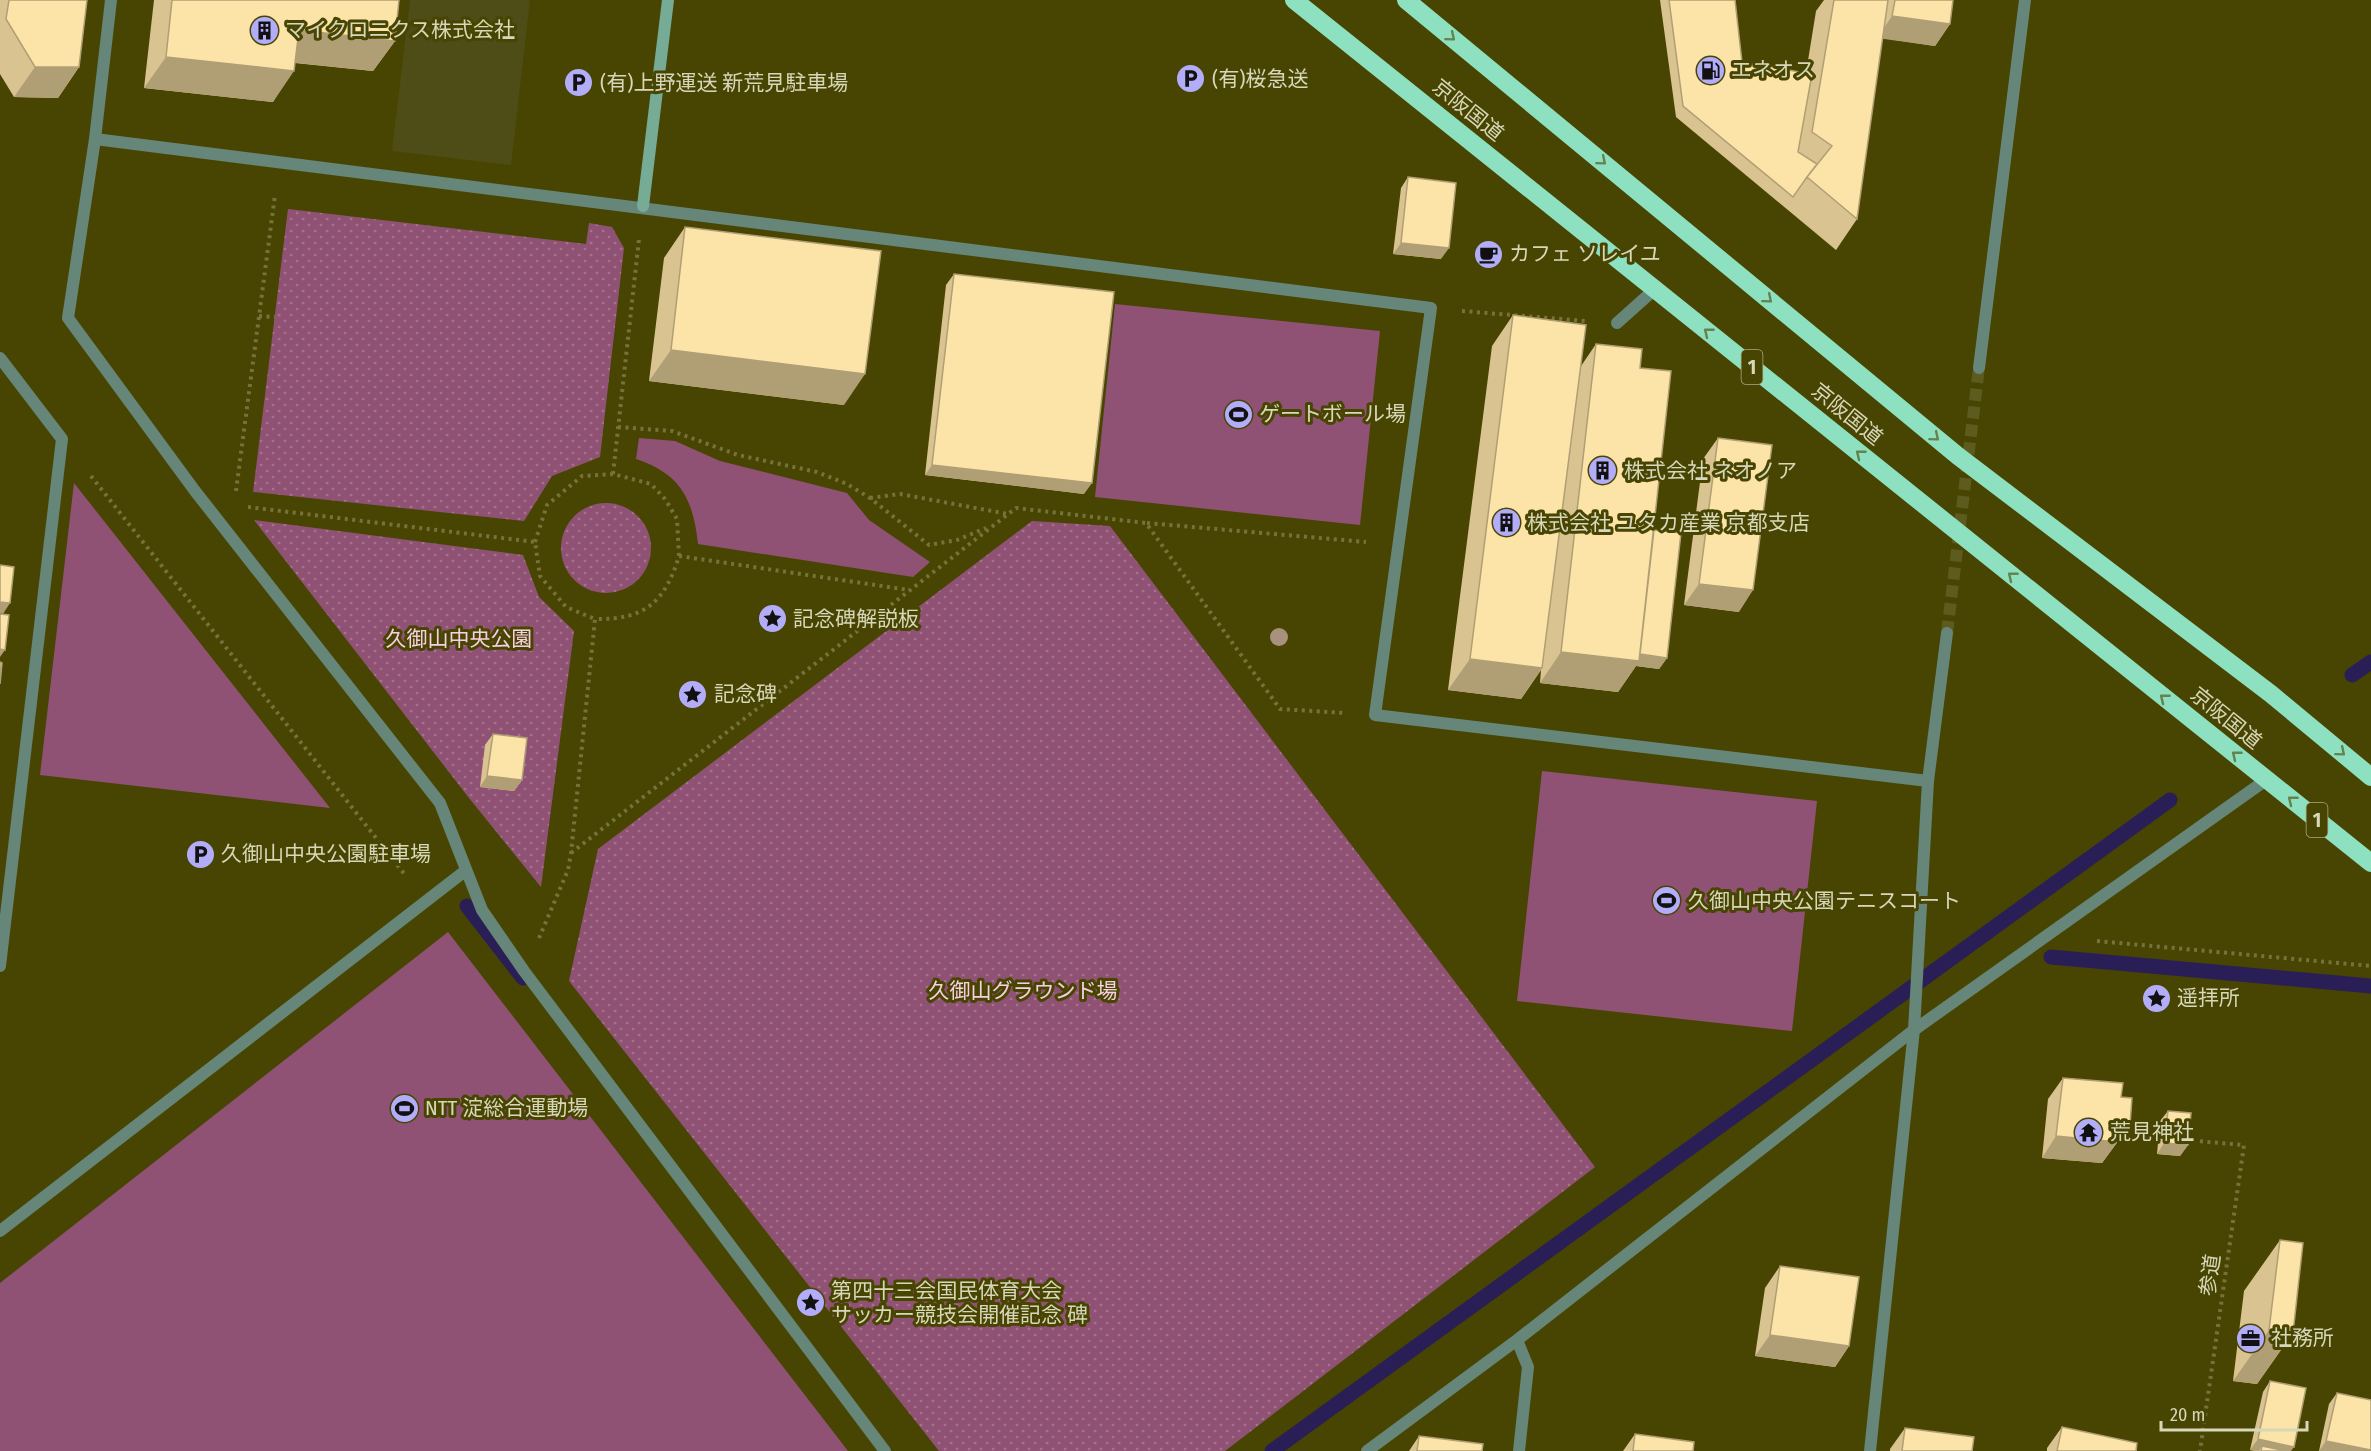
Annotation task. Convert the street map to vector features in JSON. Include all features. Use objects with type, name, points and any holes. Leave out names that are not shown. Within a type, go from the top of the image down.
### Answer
[{"type":"highway","name":"京阪国道","points":[[1294,0],[2371,863]]},
{"type":"highway","name":"京阪国道","points":[[1406,0],[1958,456],[2271,694],[2371,777]]},
{"type":"street","points":[[111,0],[95,139],[68,318],[195,491],[440,803],[482,910],[524,971],[885,1451]]},
{"type":"street","points":[[643,206],[668,0]]},
{"type":"street","points":[[1979,368],[2025,0]]},
{"type":"street","points":[[95,139],[643,206],[1431,308],[1375,715],[1928,782]]},
{"type":"street","points":[[1617,323],[1655,289]]},
{"type":"street","points":[[0,358],[62,440],[0,966]]},
{"type":"street","points":[[1870,1451],[1914,1030],[1928,782],[1947,633]]},
{"type":"street","points":[[1367,1451],[1517,1340],[1914,1030],[2264,778]]},
{"type":"street","points":[[0,1231],[465,871]]},
{"type":"street","points":[[1517,1340],[1528,1367],[1519,1451]]},
{"type":"path","points":[[236,494],[280,161]]},
{"type":"path","points":[[613,474],[643,206]]},
{"type":"path","points":[[1431,308],[1617,323]]},
{"type":"path","points":[[259,316],[275,317]]},
{"type":"path","points":[[618,427],[672,431],[738,455],[817,472],[847,484],[870,498],[929,545],[957,540],[992,526]]},
{"type":"path","points":[[62,440],[425,900]]},
{"type":"path","points":[[613,474],[651,484],[665,500],[677,519],[679,556],[673,576],[662,595],[633,617],[595,619],[567,607],[540,576],[535,542],[547,505],[582,476],[613,474]]},
{"type":"path","points":[[870,498],[900,494],[1009,514]]},
{"type":"path","points":[[246,507],[535,542]]},
{"type":"path","points":[[571,853],[1016,508],[1146,523],[1399,545]]},
{"type":"path","points":[[1146,523],[1280,709],[1375,715]]},
{"type":"path","points":[[679,556],[909,590]]},
{"type":"path","points":[[524,971],[568,870],[595,619]]},
{"type":"path","points":[[2046,936],[2371,966]]},
{"type":"path","points":[[2116,1133],[2166,1138]]},
{"type":"path","name":"参道","points":[[2177,1139],[2244,1145],[2200,1451]]},
{"type":"shaded area","points":[[410,0],[530,0],[511,165],[392,151]]},
{"type":"green space","points":[[288,209],[586,244],[589,223],[612,227],[624,248],[600,457],[552,476],[524,521],[253,492]]},
{"type":"green space","name":"ゲートボール場","points":[[1115,304],[1380,331],[1360,525],[1095,497]]},
{"type":"green space","points":[[639,438],[675,441],[720,461],[847,493],[869,520],[930,562],[913,577],[698,544],[693,514],[682,490],[664,472],[636,459]]},
{"type":"green space","points":[[74,483],[330,808],[40,775]]},
{"type":"green space","points":[[606,503],[623,507],[638,516],[647,531],[651,548],[647,565],[638,580],[623,589],[606,593],[589,589],[574,580],[565,565],[561,548],[565,531],[574,516],[589,507]]},
{"type":"green space","name":"久御山中央公園","points":[[254,520],[523,555],[539,597],[574,631],[541,887],[469,798]]},
{"type":"green space","name":"久御山グラウンド場","points":[[1032,521],[1110,526],[1595,1167],[1225,1451],[939,1451],[569,981],[598,849]]},
{"type":"green space","name":"久御山中央公園テニスコート","points":[[1542,771],[1817,801],[1792,1031],[1517,1001]]},
{"type":"green space","name":"NTT 淀総合運動場","points":[[448,932],[848,1451],[0,1451],[0,1283]]},
{"type":"building","points":[[9,0],[87,0],[79,67],[35,67],[6,19]]},
{"type":"building","points":[[172,0],[399,0],[395,41],[299,30],[294,71],[166,57]]},
{"type":"building","points":[[1669,0],[1735,0],[1742,62],[1812,74],[1798,152],[1817,164],[1793,197],[1683,106]]},
{"type":"building","points":[[1834,0],[1888,0],[1857,219],[1807,177],[1832,146],[1812,132]]},
{"type":"building","points":[[1895,0],[1953,0],[1950,24],[1892,16]]},
{"type":"building","points":[[1408,177],[1456,183],[1449,248],[1401,243]]},
{"type":"building","points":[[685,227],[881,251],[865,374],[671,350]]},
{"type":"building","points":[[954,274],[1114,292],[1092,483],[932,465]]},
{"type":"building","name":"株式会社 ユタカ産業 京都支店","points":[[1513,315],[1586,325],[1542,668],[1470,659]]},
{"type":"building","name":"株式会社 ネオノア","points":[[1596,344],[1642,349],[1640,368],[1671,371],[1639,661],[1561,652]]},
{"type":"building","points":[[1718,438],[1772,445],[1753,590],[1699,584]]},
{"type":"building","points":[[1654,530],[1681,533],[1667,658],[1640,654]]},
{"type":"building","points":[[0,565],[14,567],[10,603],[0,602]]},
{"type":"building","points":[[0,614],[9,615],[5,650],[0,649]]},
{"type":"building","points":[[493,734],[527,738],[522,780],[487,776]]},
{"type":"building","points":[[2063,1078],[2123,1083],[2121,1097],[2132,1098],[2130,1125],[2118,1124],[2117,1142],[2056,1136]]},
{"type":"building","points":[[2168,1111],[2191,1113],[2188,1145],[2164,1143]]},
{"type":"building","points":[[2280,1240],[2303,1243],[2293,1333],[2269,1330]]},
{"type":"building","points":[[1780,1266],[1859,1277],[1849,1346],[1770,1335]]},
{"type":"building","points":[[2270,1381],[2306,1388],[2294,1447],[2258,1439]]},
{"type":"building","points":[[2337,1393],[2371,1400],[2371,1450],[2326,1441]]},
{"type":"building","points":[[2062,1427],[2137,1443],[2136,1451],[2057,1451]]},
{"type":"building","points":[[1905,1428],[1974,1437],[1972,1451],[1902,1451]]},
{"type":"building","points":[[1635,1434],[1694,1442],[1693,1451],[1633,1451]]},
{"type":"building","points":[[1419,1436],[1483,1444],[1482,1451],[1417,1451]]},
{"type":"building","points":[[2262,1446],[2286,1451],[2261,1451]]},
{"type":"waterway","points":[[2352,675],[2371,662]]},
{"type":"waterway","points":[[1272,1451],[2170,800]]},
{"type":"waterway","points":[[467,906],[523,978]]},
{"type":"waterway","points":[[2051,957],[2371,986]]},
{"type":"tunnel","points":[[1947,633],[1979,368]]},
{"type":"place","name":"マイクロニクス株式会社","points":[[264,30]]},
{"type":"place","name":"エネオス","points":[[1710,70]]},
{"type":"place","name":"(有)桜急送","points":[[1191,79]]},
{"type":"place","name":"(有)上野運送 新荒見駐車場","points":[[579,83]]},
{"type":"place","name":"カフェ ソレイユ","points":[[1488,254]]},
{"type":"place","name":"ゲートボール場","points":[[1238,414]]},
{"type":"place","name":"株式会社 ネオノア","points":[[1603,471]]},
{"type":"place","name":"株式会社 ユタカ産業 京都支店","points":[[1506,523]]},
{"type":"place","name":"記念碑解説板","points":[[772,619]]},
{"type":"place","name":"記念碑","points":[[693,694]]},
{"type":"place","name":"久御山中央公園駐車場","points":[[200,854]]},
{"type":"place","name":"久御山中央公園テニスコート","points":[[1667,901]]},
{"type":"place","name":"遥拝所","points":[[2156,998]]},
{"type":"place","name":"NTT 淀総合運動場","points":[[404,1108]]},
{"type":"place","name":"荒見神社","points":[[2089,1132]]},
{"type":"place","name":"第四十三会国民体育大会 サッカー競技会開催記念 碑","points":[[810,1303]]},
{"type":"place","name":"社務所","points":[[2250,1338]]}]
